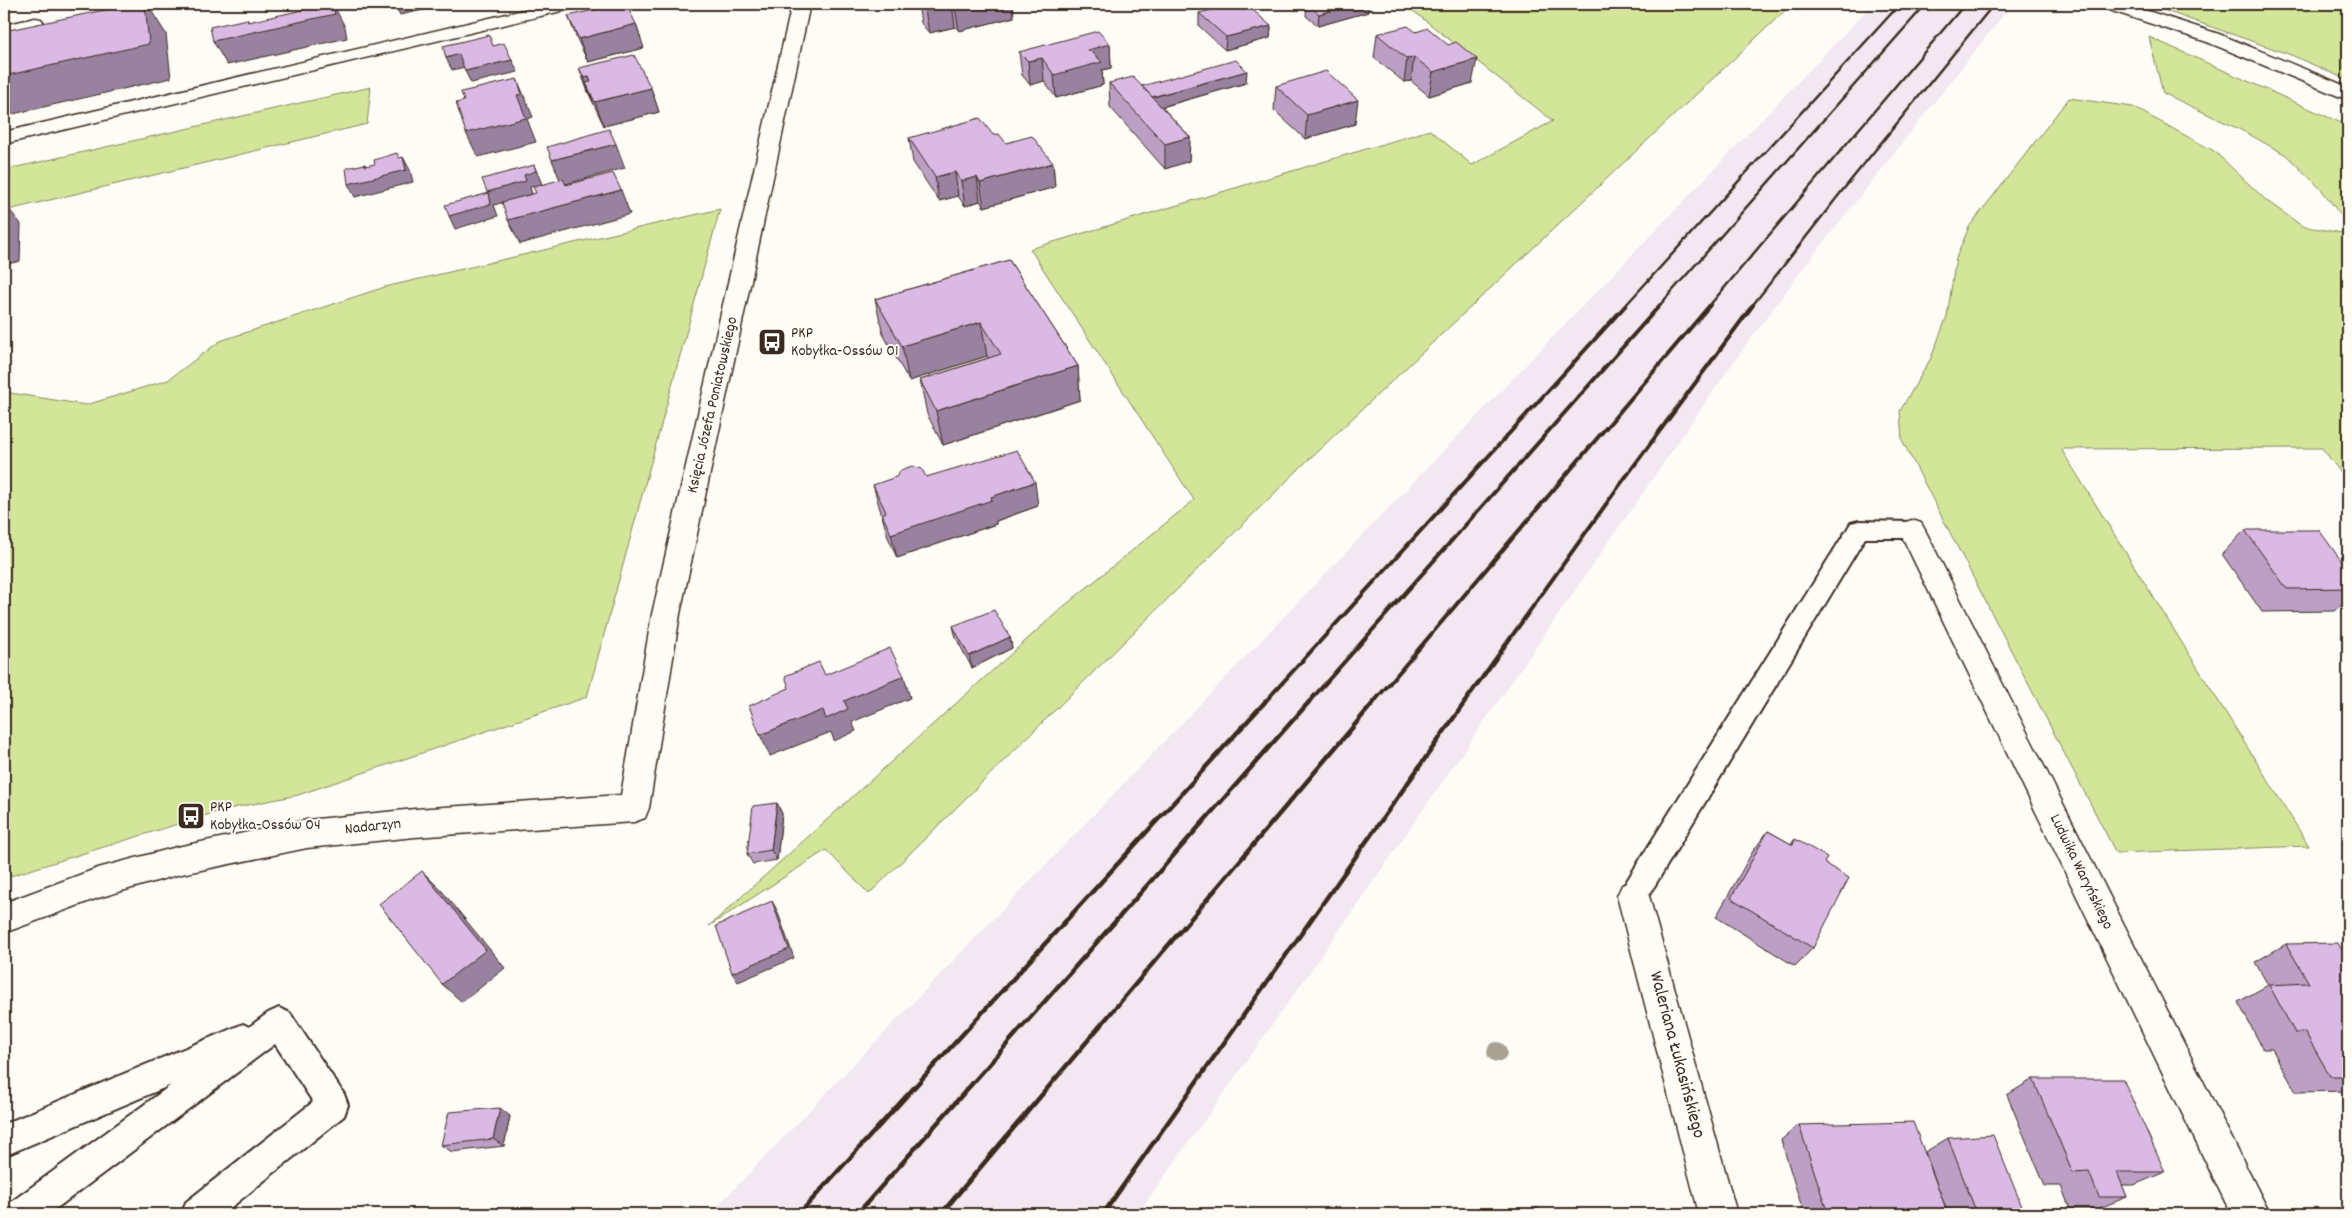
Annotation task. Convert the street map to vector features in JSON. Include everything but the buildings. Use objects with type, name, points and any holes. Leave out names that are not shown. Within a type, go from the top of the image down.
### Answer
[{"type":"street","points":[[4,138],[570,4]]},
{"type":"street","name":"Księcia Józefa Poniatowskiego","points":[[634,808],[666,614],[801,4]]},
{"type":"street","points":[[2109,4],[2161,20],[2272,61],[2348,94]]},
{"type":"street","points":[[4,30],[35,23]]},
{"type":"street","name":"Ludwika Waryńskiego","points":[[1912,530],[2251,1214]]},
{"type":"street","name":"Nadarzyn","points":[[4,918],[98,883],[178,861],[307,834],[416,822],[634,808]]},
{"type":"street","name":"Waleriana Łukasińskiego","points":[[1633,896],[1718,1214]]},
{"type":"lane","points":[[1633,896],[1859,529],[1912,530]]},
{"type":"lane","points":[[4,1140],[279,1023]]},
{"type":"lane","points":[[23,1214],[279,1023]]},
{"type":"lane","points":[[198,1214],[333,1106],[279,1023]]},
{"type":"shaded area","points":[[1873,4],[2012,4],[1805,266],[1735,360],[1341,928],[1138,1214],[710,1214]]},
{"type":"green space","points":[[1437,4],[1792,4],[1304,464],[869,894],[826,850],[709,926],[1063,607],[1194,500],[1030,249],[1430,130],[1472,165],[1553,121],[1412,10]]},
{"type":"green space","points":[[2146,4],[2348,4],[2348,80],[2291,55]]},
{"type":"green space","points":[[2149,37],[2348,126],[2348,225],[2321,189],[2286,155],[2245,132],[2163,93]]},
{"type":"green space","points":[[371,87],[367,124],[4,211],[4,170]]},
{"type":"green space","points":[[2069,98],[2133,107],[2214,151],[2267,201],[2302,226],[2348,234],[2348,482],[2322,448],[2061,449],[2309,846],[2116,853],[1902,440],[1900,411],[1931,358],[1947,316],[1956,258],[1969,227]]},
{"type":"green space","points":[[720,209],[587,697],[298,795],[223,810],[4,878],[4,392],[86,405],[168,380],[220,341],[385,287]]},
{"type":"railway","points":[[1625,306],[1900,4]]},
{"type":"railway","points":[[1659,306],[1926,4]]},
{"type":"railway","points":[[1709,306],[1965,4]]},
{"type":"railway","points":[[1752,306],[1842,191],[1994,4]]},
{"type":"railway","points":[[1264,703],[1626,305]]},
{"type":"railway","points":[[1308,703],[1660,305]]},
{"type":"railway","points":[[1373,703],[1710,305]]},
{"type":"railway","points":[[1464,703],[1619,486],[1753,305]]},
{"type":"railway","points":[[799,1214],[1265,702]]},
{"type":"railway","points":[[857,1214],[1309,702]]},
{"type":"railway","points":[[941,1214],[1374,702]]},
{"type":"railway","points":[[1103,1214],[1465,702]]},
{"type":"place","name":"PKP Kobyłka-Ossów 01","points":[[772,342]]},
{"type":"place","name":"PKP Kobyłka-Ossów 04","points":[[191,816]]}]
